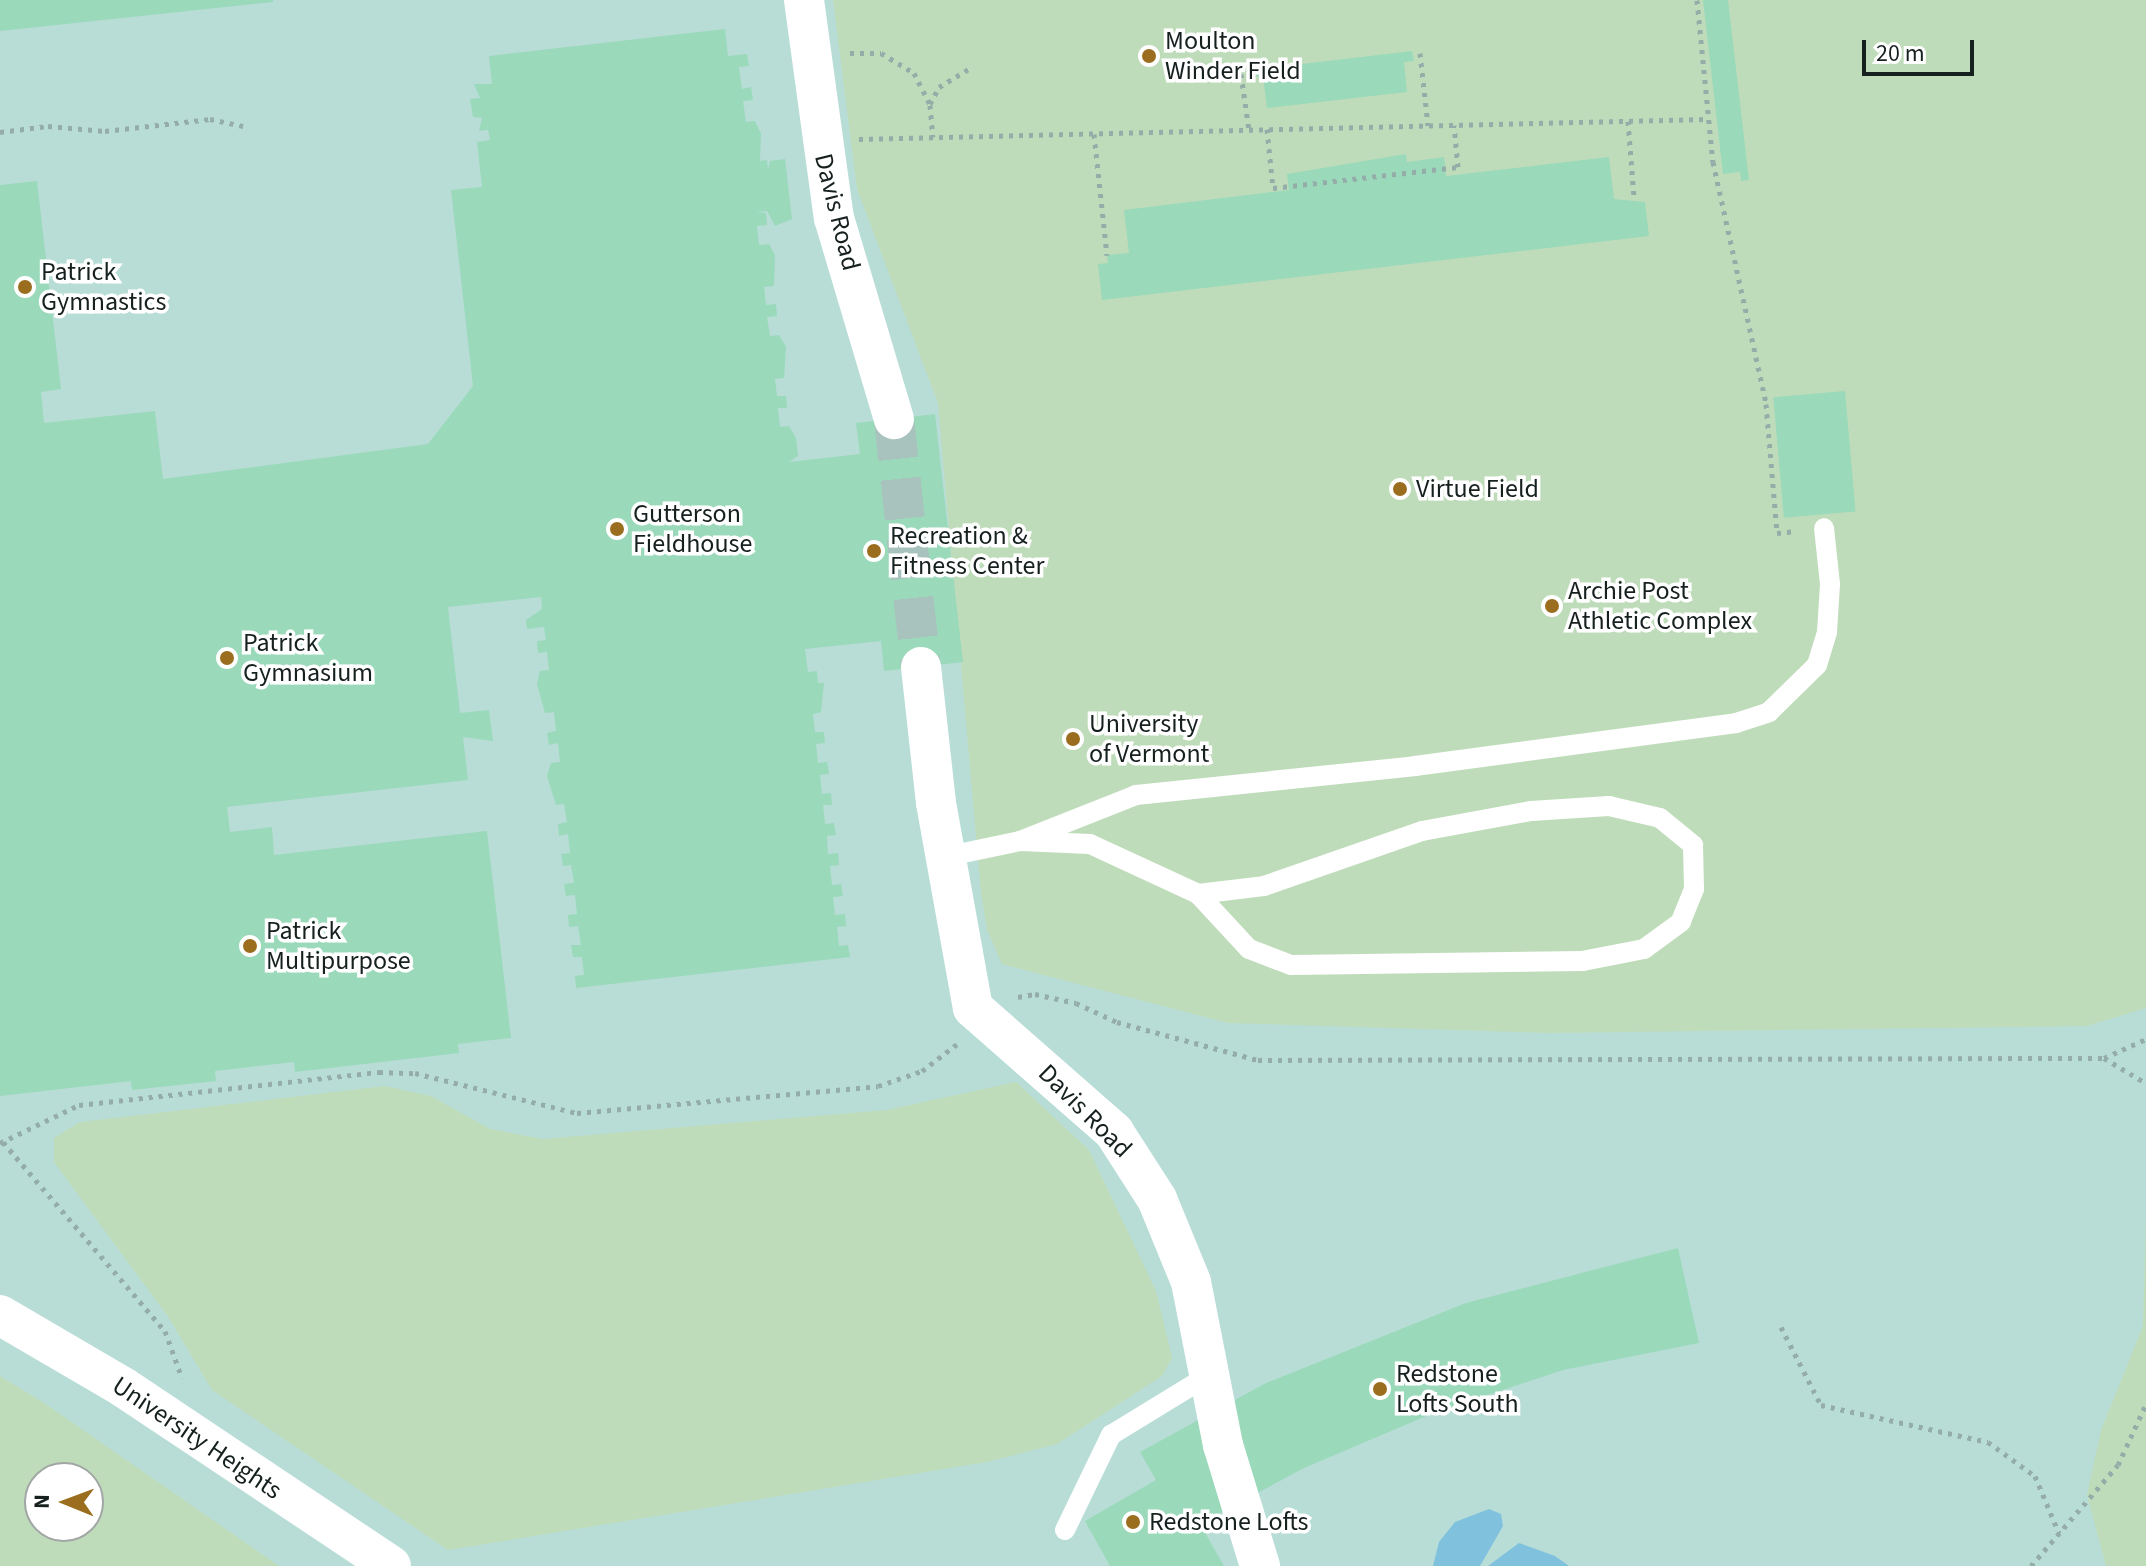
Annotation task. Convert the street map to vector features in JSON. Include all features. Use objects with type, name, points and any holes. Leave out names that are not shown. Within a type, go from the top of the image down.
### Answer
[{"type":"street","name":"Davis Road","points":[[804,0],[820,140],[834,218],[894,419]]},
{"type":"street","points":[[921,667],[944,857],[973,1008]]},
{"type":"street","name":"Davis Road","points":[[973,1008],[1114,1132],[1139,1164],[1191,1282],[1209,1375],[1260,1566]]},
{"type":"street","name":"University Heights","points":[[0,1315],[123,1387],[391,1566]]},
{"type":"lane","points":[[944,857],[1020,841],[1136,795],[1415,766],[1736,723],[1769,712],[1817,665],[1827,632],[1824,528]]},
{"type":"lane","points":[[1020,841],[1090,844],[1198,894],[1249,949],[1291,965],[1583,961],[1644,949],[1681,922],[1694,889],[1693,845],[1660,818],[1609,806],[1531,811],[1422,831],[1264,886],[1198,894]]},
{"type":"lane","points":[[1065,1530],[1111,1435],[1209,1375]]},
{"type":"path","points":[[1697,0],[1708,119],[1728,250],[1766,404],[1777,533],[1824,528]]},
{"type":"path","points":[[810,56],[881,53],[898,60],[914,73],[930,105],[933,137]]},
{"type":"path","points":[[1420,53],[1428,126]]},
{"type":"path","points":[[930,105],[939,87],[969,69]]},
{"type":"path","points":[[1241,74],[1249,130]]},
{"type":"path","points":[[0,132],[48,126],[105,131],[210,119],[247,127]]},
{"type":"path","points":[[820,140],[1708,119]]},
{"type":"path","points":[[1628,121],[1634,197]]},
{"type":"path","points":[[1267,129],[1273,188],[1458,167],[1454,125]]},
{"type":"path","points":[[1094,134],[1107,255]]},
{"type":"path","points":[[184,1383],[165,1331],[2,1142],[79,1105],[379,1072],[415,1073],[577,1113],[878,1086],[922,1071],[956,1048],[973,1008],[1035,994],[1258,1060],[2104,1058],[2146,1039]]},
{"type":"path","points":[[2104,1058],[2146,1083]]},
{"type":"path","points":[[1781,1327],[1821,1405],[1988,1442],[2035,1476],[2059,1533]]},
{"type":"path","points":[[2031,1566],[2118,1465],[2146,1404]]},
{"type":"shaded area","name":"University of Vermont","points":[[0,0],[2146,0],[2146,1566],[0,1566]]},
{"type":"green space","name":"Archie Post Athletic Complex","points":[[833,0],[2146,0],[2146,1008],[2087,1026],[1550,1033],[1228,1023],[1002,964],[987,930],[981,893],[938,403],[857,189]]},
{"type":"green space","points":[[1016,1082],[1089,1150],[1156,1291],[1172,1358],[1162,1376],[1057,1444],[987,1462],[448,1550],[212,1390],[169,1318],[54,1162],[54,1138],[80,1122],[385,1086],[431,1096],[490,1129],[543,1139],[887,1110]]},
{"type":"green space","points":[[2146,1217],[2146,1566],[2106,1566],[2087,1495],[2101,1430],[2143,1326]]},
{"type":"green space","points":[[0,1376],[47,1405],[279,1566],[0,1566]]},
{"type":"water","points":[[1489,1509],[1501,1514],[1503,1526],[1480,1566],[1433,1566],[1439,1542],[1455,1522]]},
{"type":"water","points":[[1519,1543],[1555,1556],[1569,1566],[1488,1566]]},
{"type":"building","points":[[0,0],[273,0],[273,2],[0,31]]},
{"type":"building","points":[[1703,0],[1728,0],[1749,180],[1741,181],[1740,172],[1723,174]]},
{"type":"building","points":[[725,29],[728,56],[747,54],[749,66],[739,67],[742,89],[751,87],[753,100],[743,101],[746,122],[755,121],[761,134],[760,161],[767,160],[768,170],[770,161],[785,159],[792,219],[775,226],[767,211],[756,212],[766,213],[767,225],[757,226],[759,245],[769,244],[775,255],[774,286],[764,287],[766,305],[776,304],[777,316],[767,317],[770,336],[779,335],[786,347],[784,378],[775,379],[777,396],[786,396],[787,408],[778,408],[780,427],[789,426],[796,438],[798,456],[789,462],[860,454],[856,423],[935,414],[963,662],[884,671],[881,641],[805,649],[808,672],[817,671],[818,683],[824,683],[821,712],[813,714],[815,732],[824,732],[825,743],[816,744],[818,763],[827,762],[829,774],[820,775],[822,794],[831,793],[832,805],[823,805],[825,824],[834,823],[836,835],[827,836],[828,854],[838,853],[839,865],[830,866],[832,885],[841,884],[843,896],[833,897],[835,915],[845,914],[846,926],[837,927],[839,946],[848,945],[850,957],[576,988],[575,976],[584,975],[582,957],[573,957],[571,945],[581,945],[578,926],[569,927],[568,915],[577,914],[575,895],[566,896],[564,884],[574,883],[571,865],[563,866],[561,854],[570,853],[568,834],[559,836],[558,824],[567,822],[564,804],[556,805],[547,776],[551,763],[560,762],[558,743],[549,745],[547,733],[556,731],[554,712],[545,713],[537,684],[540,671],[549,670],[547,652],[538,653],[537,641],[546,640],[544,627],[527,629],[526,620],[542,609],[541,597],[448,607],[460,713],[489,710],[493,741],[463,737],[468,780],[227,807],[230,832],[272,827],[274,855],[487,831],[511,1038],[458,1044],[459,1053],[295,1072],[294,1062],[215,1071],[216,1081],[132,1090],[131,1081],[0,1096],[0,185],[37,181],[61,389],[41,392],[44,423],[155,411],[163,479],[428,444],[473,386],[451,190],[482,187],[477,142],[490,140],[488,130],[479,131],[482,118],[473,117],[470,99],[480,98],[474,84],[492,84],[489,56]]},
{"type":"building","points":[[1412,51],[1414,61],[1404,62],[1407,92],[1267,108],[1263,76],[1250,77],[1250,70]]},
{"type":"building","points":[[1406,154],[1407,162],[1444,157],[1446,176],[1609,157],[1614,199],[1645,202],[1649,236],[1102,300],[1098,264],[1108,263],[1107,255],[1129,253],[1124,210],[1289,190],[1287,174]]},
{"type":"building","points":[[1845,391],[1856,512],[1784,518],[1773,397]]},
{"type":"building","name":"Redstone Lofts South","points":[[1678,1248],[1699,1343],[1563,1370],[1431,1414],[1304,1468],[1200,1524],[1224,1566],[1110,1566],[1085,1521],[1156,1480],[1140,1452],[1266,1383],[1466,1303]]},
{"type":"tunnel","points":[[894,419],[921,667]]},
{"type":"place","name":"Moulton Winder Field","points":[[1149,56]]},
{"type":"place","name":"Patrick Gymnastics","points":[[25,287]]},
{"type":"place","name":"Virtue Field","points":[[1400,489]]},
{"type":"place","name":"Gutterson Fieldhouse","points":[[617,529]]},
{"type":"place","name":"Recreation & Fitness Center","points":[[874,551]]},
{"type":"place","name":"Archie Post Athletic Complex","points":[[1552,606]]},
{"type":"place","name":"Patrick Gymnasium","points":[[227,658]]},
{"type":"place","name":"University of Vermont","points":[[1073,739]]},
{"type":"place","name":"Patrick Multipurpose","points":[[250,946]]},
{"type":"place","name":"Redstone Lofts South","points":[[1380,1389]]},
{"type":"place","name":"Redstone Lofts","points":[[1133,1522]]}]
